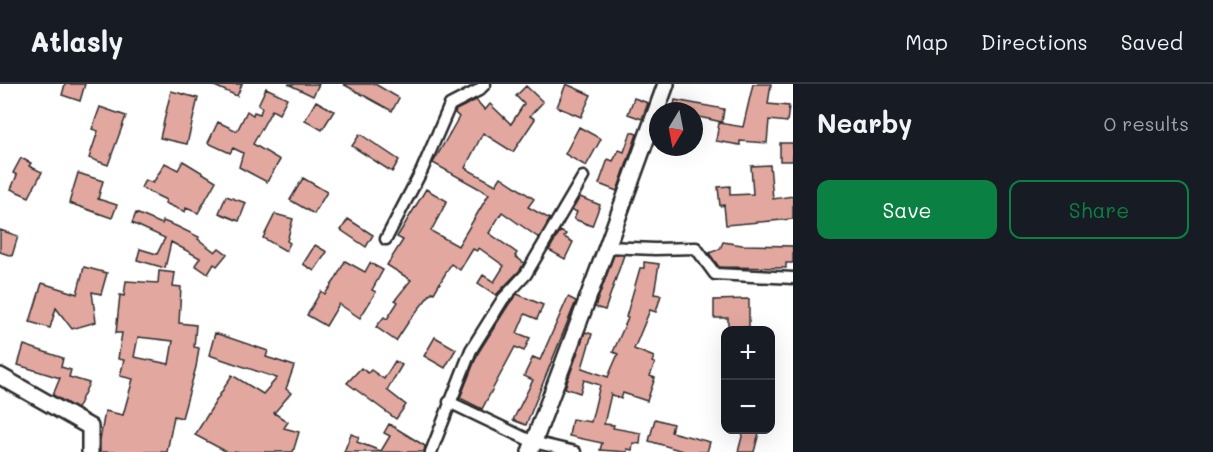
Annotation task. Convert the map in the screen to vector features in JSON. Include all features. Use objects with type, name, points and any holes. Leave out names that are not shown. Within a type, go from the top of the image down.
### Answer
[{"type":"main road","points":[[531,447],[666,84]]},
{"type":"main road","points":[[0,376],[90,427],[90,452]]},
{"type":"street","points":[[386,239],[422,170],[450,105],[479,90],[485,84]]},
{"type":"street","points":[[431,452],[471,350],[503,299],[526,274],[583,177]]},
{"type":"street","points":[[607,247],[696,248],[716,274],[793,278]]},
{"type":"street","points":[[449,402],[531,447],[575,452]]},
{"type":"building","points":[[65,84],[85,84],[80,101],[62,95]]},
{"type":"building","points":[[210,84],[242,84],[237,96]]},
{"type":"building","points":[[288,84],[319,84],[313,96]]},
{"type":"building","points":[[343,84],[375,84],[399,98],[392,111]]},
{"type":"building","points":[[566,84],[591,95],[581,117],[557,107]]},
{"type":"building","points":[[753,84],[771,84],[768,104],[789,106],[787,122],[769,120],[767,143],[740,141],[740,145],[716,141],[719,123],[743,127]]},
{"type":"building","points":[[526,86],[543,102],[530,116],[535,119],[513,152],[483,133],[465,168],[496,185],[501,177],[534,199],[528,207],[550,219],[539,238],[502,212],[489,233],[517,253],[515,256],[524,263],[520,270],[496,295],[478,283],[483,275],[494,282],[504,266],[479,248],[477,251],[473,249],[460,270],[451,264],[434,293],[432,292],[409,321],[396,341],[376,327],[384,317],[387,319],[398,302],[395,300],[411,280],[387,265],[403,240],[397,237],[426,189],[447,201],[431,231],[458,246],[489,194],[433,163],[459,117],[455,113],[456,110],[476,100],[485,110],[490,104],[511,124],[524,104],[516,96]]},
{"type":"building","points":[[266,88],[287,98],[279,114],[272,110],[253,144],[280,160],[267,182],[239,167],[243,153],[233,148],[230,153],[208,143],[218,122],[237,131],[247,111],[253,115],[254,112],[260,114],[262,108],[258,105]]},
{"type":"building","points":[[171,91],[198,98],[187,144],[160,138]]},
{"type":"building","points":[[634,98],[648,103],[642,119],[628,114]]},
{"type":"building","points":[[316,101],[334,111],[322,130],[305,120]]},
{"type":"building","points":[[703,105],[724,109],[722,122],[703,118]]},
{"type":"building","points":[[100,107],[126,116],[108,165],[89,158],[98,131],[92,129]]},
{"type":"building","points":[[579,127],[601,139],[586,166],[565,154]]},
{"type":"building","points":[[631,132],[637,134],[617,191],[599,184],[608,159],[613,161],[619,150],[624,152]]},
{"type":"building","points":[[360,134],[399,160],[392,172],[352,146]]},
{"type":"building","points":[[780,143],[793,143],[793,161],[780,161]]},
{"type":"building","points":[[21,158],[31,163],[29,166],[42,172],[29,197],[11,189],[17,175],[13,173]]},
{"type":"building","points":[[183,161],[216,181],[198,213],[186,208],[185,212],[141,188],[145,180],[153,183],[165,163],[178,170]]},
{"type":"building","points":[[770,165],[773,199],[793,196],[793,219],[726,225],[724,205],[720,206],[718,187],[730,186],[730,195],[753,194],[751,166]]},
{"type":"building","points":[[78,173],[103,181],[98,199],[117,205],[112,218],[69,203]]},
{"type":"building","points":[[303,178],[327,192],[314,214],[290,200]]},
{"type":"building","points":[[226,196],[246,203],[239,221],[219,213]]},
{"type":"building","points":[[580,197],[600,205],[592,226],[574,219],[577,212],[572,210]]},
{"type":"building","points":[[136,213],[162,224],[163,221],[176,226],[199,237],[198,239],[215,252],[219,248],[227,254],[217,266],[214,264],[208,274],[195,265],[200,258],[171,242],[165,268],[137,260],[140,249],[157,254],[165,238],[132,223]]},
{"type":"building","points":[[275,214],[293,219],[287,241],[290,243],[286,251],[263,238]]},
{"type":"building","points":[[348,219],[373,235],[366,247],[341,230]]},
{"type":"building","points":[[0,230],[18,236],[12,256],[0,252]]},
{"type":"building","points":[[560,231],[566,234],[564,237],[573,242],[565,259],[549,250]]},
{"type":"building","points":[[723,242],[742,245],[793,246],[793,263],[786,263],[786,268],[719,267],[709,253],[720,249]]},
{"type":"building","points":[[315,245],[327,252],[314,271],[303,264]]},
{"type":"building","points":[[614,255],[624,255],[605,310],[595,307]]},
{"type":"building","points":[[345,261],[365,272],[370,263],[383,270],[372,290],[376,292],[360,318],[339,304],[326,326],[307,315],[321,291],[325,294],[335,280]]},
{"type":"building","points":[[644,262],[659,264],[654,294],[661,295],[656,312],[650,310],[634,349],[654,357],[652,362],[655,363],[650,376],[655,378],[647,401],[623,393],[621,399],[611,394],[604,424],[641,433],[640,444],[633,443],[632,450],[627,449],[627,452],[600,450],[602,443],[569,436],[572,419],[591,422],[600,385],[584,380],[580,393],[565,388],[585,332],[592,334],[582,368],[608,377],[618,354],[613,352],[628,318],[626,317],[640,268],[644,268]]},
{"type":"building","points":[[84,267],[107,273],[101,294],[92,292],[96,322],[72,329],[56,308],[50,328],[30,322],[42,283],[77,294]]},
{"type":"building","points":[[159,271],[175,273],[173,286],[181,287],[179,323],[196,325],[194,347],[199,348],[182,418],[174,416],[167,452],[100,452],[105,411],[123,415],[133,379],[120,376],[124,360],[118,359],[122,333],[116,333],[120,295],[124,296],[126,281],[158,283]],"holes":[[[138,337],[173,341],[169,364],[134,357]]]},
{"type":"building","points":[[517,294],[543,305],[537,319],[525,314],[517,333],[530,338],[524,351],[515,347],[482,409],[460,398],[478,353]]},
{"type":"building","points":[[568,297],[576,301],[526,425],[513,420],[533,380],[524,376],[533,357],[540,360]]},
{"type":"building","points":[[749,299],[749,326],[728,326],[728,318],[714,318],[714,300]]},
{"type":"building","points":[[215,333],[268,351],[266,357],[294,366],[286,389],[291,393],[274,413],[288,422],[284,428],[299,432],[293,452],[227,452],[195,435],[232,375],[263,394],[277,378],[209,355]]},
{"type":"building","points":[[435,337],[456,349],[445,368],[424,356]]},
{"type":"building","points":[[24,345],[63,358],[61,367],[71,370],[69,377],[89,383],[77,409],[53,395],[60,378],[18,365]]},
{"type":"building","points":[[395,361],[402,365],[387,390],[406,405],[396,419],[347,383],[361,368],[368,373],[371,370],[384,379]]},
{"type":"building","points":[[655,419],[673,424],[671,432],[710,442],[707,452],[686,452],[649,441]]},
{"type":"building","points":[[389,424],[425,446],[424,452],[344,452],[351,434],[359,437],[357,442],[381,451],[390,436],[384,433]]},
{"type":"building","points":[[743,434],[759,434],[754,452],[738,452]]}]
